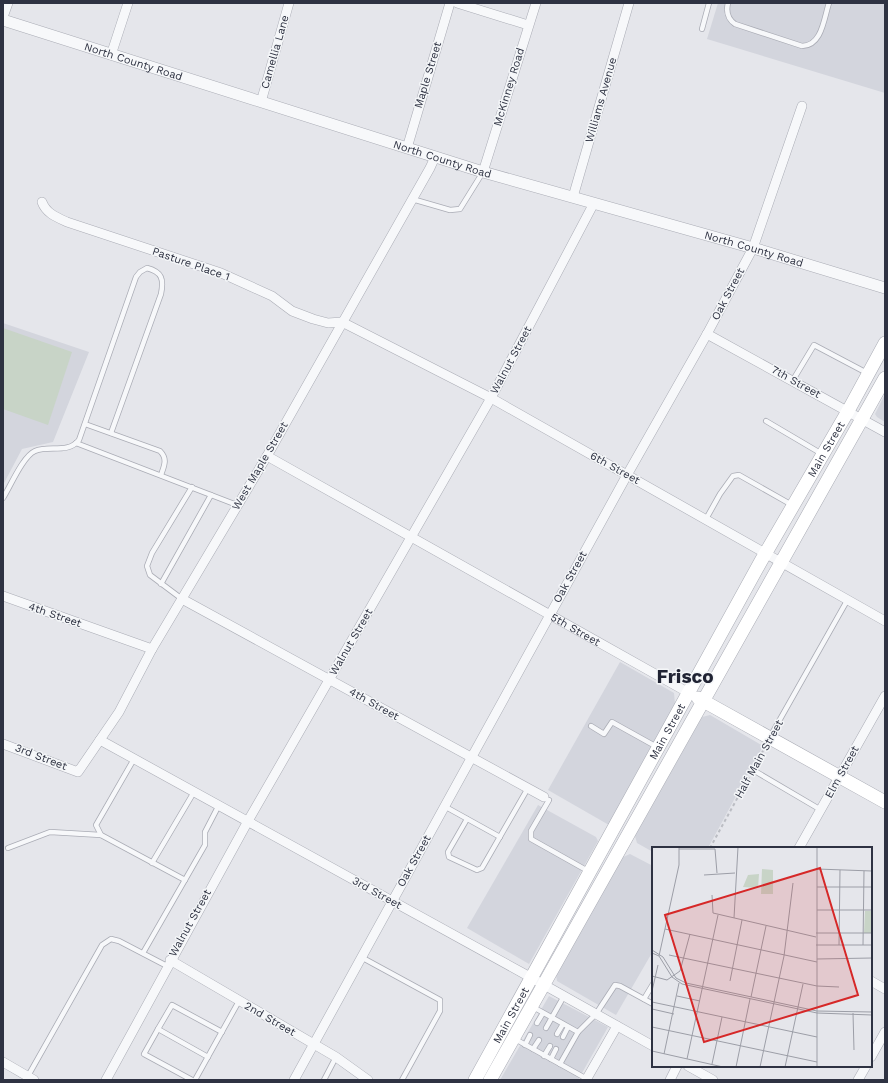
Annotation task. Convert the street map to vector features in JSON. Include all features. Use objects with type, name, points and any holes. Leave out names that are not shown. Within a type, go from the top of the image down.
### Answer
[{"type":"main road","name":"Main Street","points":[[475,1080],[530,977],[766,553],[848,411],[885,343]]},
{"type":"main road","name":"Main Street","points":[[490,1080],[519,1041],[537,1010],[544,984],[884,384]]},
{"type":"main road","name":"5th Street","points":[[689,693],[885,802]]},
{"type":"street","points":[[3,18],[8,3]]},
{"type":"street","points":[[111,55],[128,3]]},
{"type":"street","name":"Camellia Lane","points":[[261,102],[289,3]]},
{"type":"street","name":"Maple Street","points":[[407,148],[450,3]]},
{"type":"street","points":[[458,3],[528,25]]},
{"type":"street","name":"McKinney Road","points":[[483,172],[536,3]]},
{"type":"street","name":"Williams Avenue","points":[[573,197],[628,3]]},
{"type":"street","name":"North County Road","points":[[3,18],[111,55],[483,172],[753,248],[885,288]]},
{"type":"street","name":"Oak Street","points":[[294,1080],[549,615],[707,334],[753,248],[802,106]]},
{"type":"street","name":"West Maple Street","points":[[78,772],[119,712],[152,649],[267,456],[430,168],[435,156]]},
{"type":"street","name":"Pasture Place 1","points":[[42,202],[45,209],[67,222],[221,273],[272,296],[292,311],[313,319],[328,323],[342,322]]},
{"type":"street","name":"Walnut Street","points":[[106,1080],[168,963],[248,821],[491,398],[594,203]]},
{"type":"street","name":"6th Street","points":[[342,322],[491,398],[885,621]]},
{"type":"street","name":"7th Street","points":[[707,334],[885,432]]},
{"type":"street","name":"5th Street","points":[[267,456],[689,693]]},
{"type":"street","name":"4th Street","points":[[3,596],[152,649]]},
{"type":"street","name":"4th Street","points":[[182,599],[546,798]]},
{"type":"street","name":"Elm Street","points":[[800,847],[885,696]]},
{"type":"street","name":"3rd Street","points":[[100,740],[248,821],[391,902],[544,984],[652,1045]]},
{"type":"street","name":"3rd Street","points":[[3,744],[78,772]]},
{"type":"street","name":"2nd Street","points":[[168,963],[239,1001],[314,1044],[336,1057],[368,1080]]},
{"type":"street","points":[[872,982],[885,989]]},
{"type":"street","points":[[586,1080],[617,1026]]},
{"type":"street","points":[[872,1055],[885,1032]]},
{"type":"street","points":[[3,1062],[31,1078]]},
{"type":"street","points":[[670,1080],[676,1067]]},
{"type":"street","points":[[690,1067],[712,1080]]},
{"type":"street","points":[[858,1080],[865,1067]]},
{"type":"lane","points":[[702,28],[709,3]]},
{"type":"lane","points":[[728,3],[727,13],[735,24],[806,46],[816,40],[829,3]]},
{"type":"lane","points":[[412,199],[450,210],[460,209],[483,172]]},
{"type":"lane","points":[[3,498],[26,459],[33,452],[39,450],[65,448],[76,443],[80,437],[136,277],[140,272],[147,268],[155,270],[161,275],[164,282],[111,433]]},
{"type":"lane","points":[[793,380],[814,345],[868,374]]},
{"type":"lane","points":[[766,421],[823,454]]},
{"type":"lane","points":[[85,424],[160,451],[164,456],[165,462],[161,476]]},
{"type":"lane","points":[[76,443],[237,505]]},
{"type":"lane","points":[[706,519],[720,494],[733,476],[739,475],[793,506]]},
{"type":"lane","points":[[182,599],[150,575],[148,562],[192,487]]},
{"type":"lane","points":[[161,584],[211,495]]},
{"type":"lane","name":"Half Main Street","points":[[770,738],[848,600]]},
{"type":"lane","points":[[591,726],[604,734],[612,722],[658,748]]},
{"type":"lane","points":[[102,835],[96,824],[134,759]]},
{"type":"lane","points":[[753,770],[821,810]]},
{"type":"lane","points":[[467,819],[448,852],[449,857],[473,870],[482,868],[528,788]]},
{"type":"lane","points":[[152,863],[194,792]]},
{"type":"lane","points":[[546,798],[531,831],[531,839],[589,871]]},
{"type":"lane","points":[[143,953],[205,845],[205,832],[219,805]]},
{"type":"lane","points":[[444,806],[500,837]]},
{"type":"lane","points":[[8,848],[50,832],[102,835],[185,880]]},
{"type":"lane","points":[[31,1078],[102,945],[111,939],[119,941],[168,963]]},
{"type":"lane","points":[[361,957],[440,1000],[440,1011],[402,1080]]},
{"type":"lane","points":[[560,1064],[578,1032],[596,1014],[615,985],[620,986],[652,1003]]},
{"type":"lane","points":[[644,999],[652,986]]},
{"type":"lane","points":[[546,1028],[564,996]]},
{"type":"lane","points":[[195,1080],[239,1001]]},
{"type":"lane","points":[[192,1080],[144,1054],[172,1005],[222,1032]]},
{"type":"lane","points":[[537,1023],[537,1010],[578,1032]]},
{"type":"lane","points":[[557,1034],[563,1024]]},
{"type":"lane","points":[[563,1037],[568,1027]]},
{"type":"lane","points":[[158,1029],[208,1057]]},
{"type":"lane","points":[[530,1035],[519,1041],[586,1080]]},
{"type":"lane","points":[[533,1050],[539,1040]]},
{"type":"lane","points":[[544,1056],[550,1046]]},
{"type":"lane","points":[[551,1059],[556,1049]]},
{"type":"lane","points":[[324,1080],[336,1057]]},
{"type":"path","name":"Half Main Street","points":[[711,847],[770,738]]},
{"type":"shaded area","points":[[718,3],[885,3],[885,93],[707,39]]},
{"type":"shaded area","points":[[3,323],[89,352],[53,442],[22,449],[3,485]]},
{"type":"shaded area","points":[[885,394],[885,422],[875,414]]},
{"type":"shaded area","points":[[620,662],[674,693],[675,704],[609,825],[548,790]]},
{"type":"shaded area","points":[[710,715],[763,746],[709,847],[652,847],[652,851],[637,843],[635,836],[702,717]]},
{"type":"shaded area","points":[[538,805],[596,837],[598,841],[529,964],[467,928]]},
{"type":"shaded area","points":[[630,854],[652,865],[652,953],[616,1015],[557,981],[556,975],[621,858]]},
{"type":"shaded area","points":[[549,996],[608,1027],[578,1080],[500,1080]]},
{"type":"green space","points":[[3,328],[72,352],[48,425],[3,409]]},
{"type":"district","name":"Frisco","points":[[685,676]]}]
